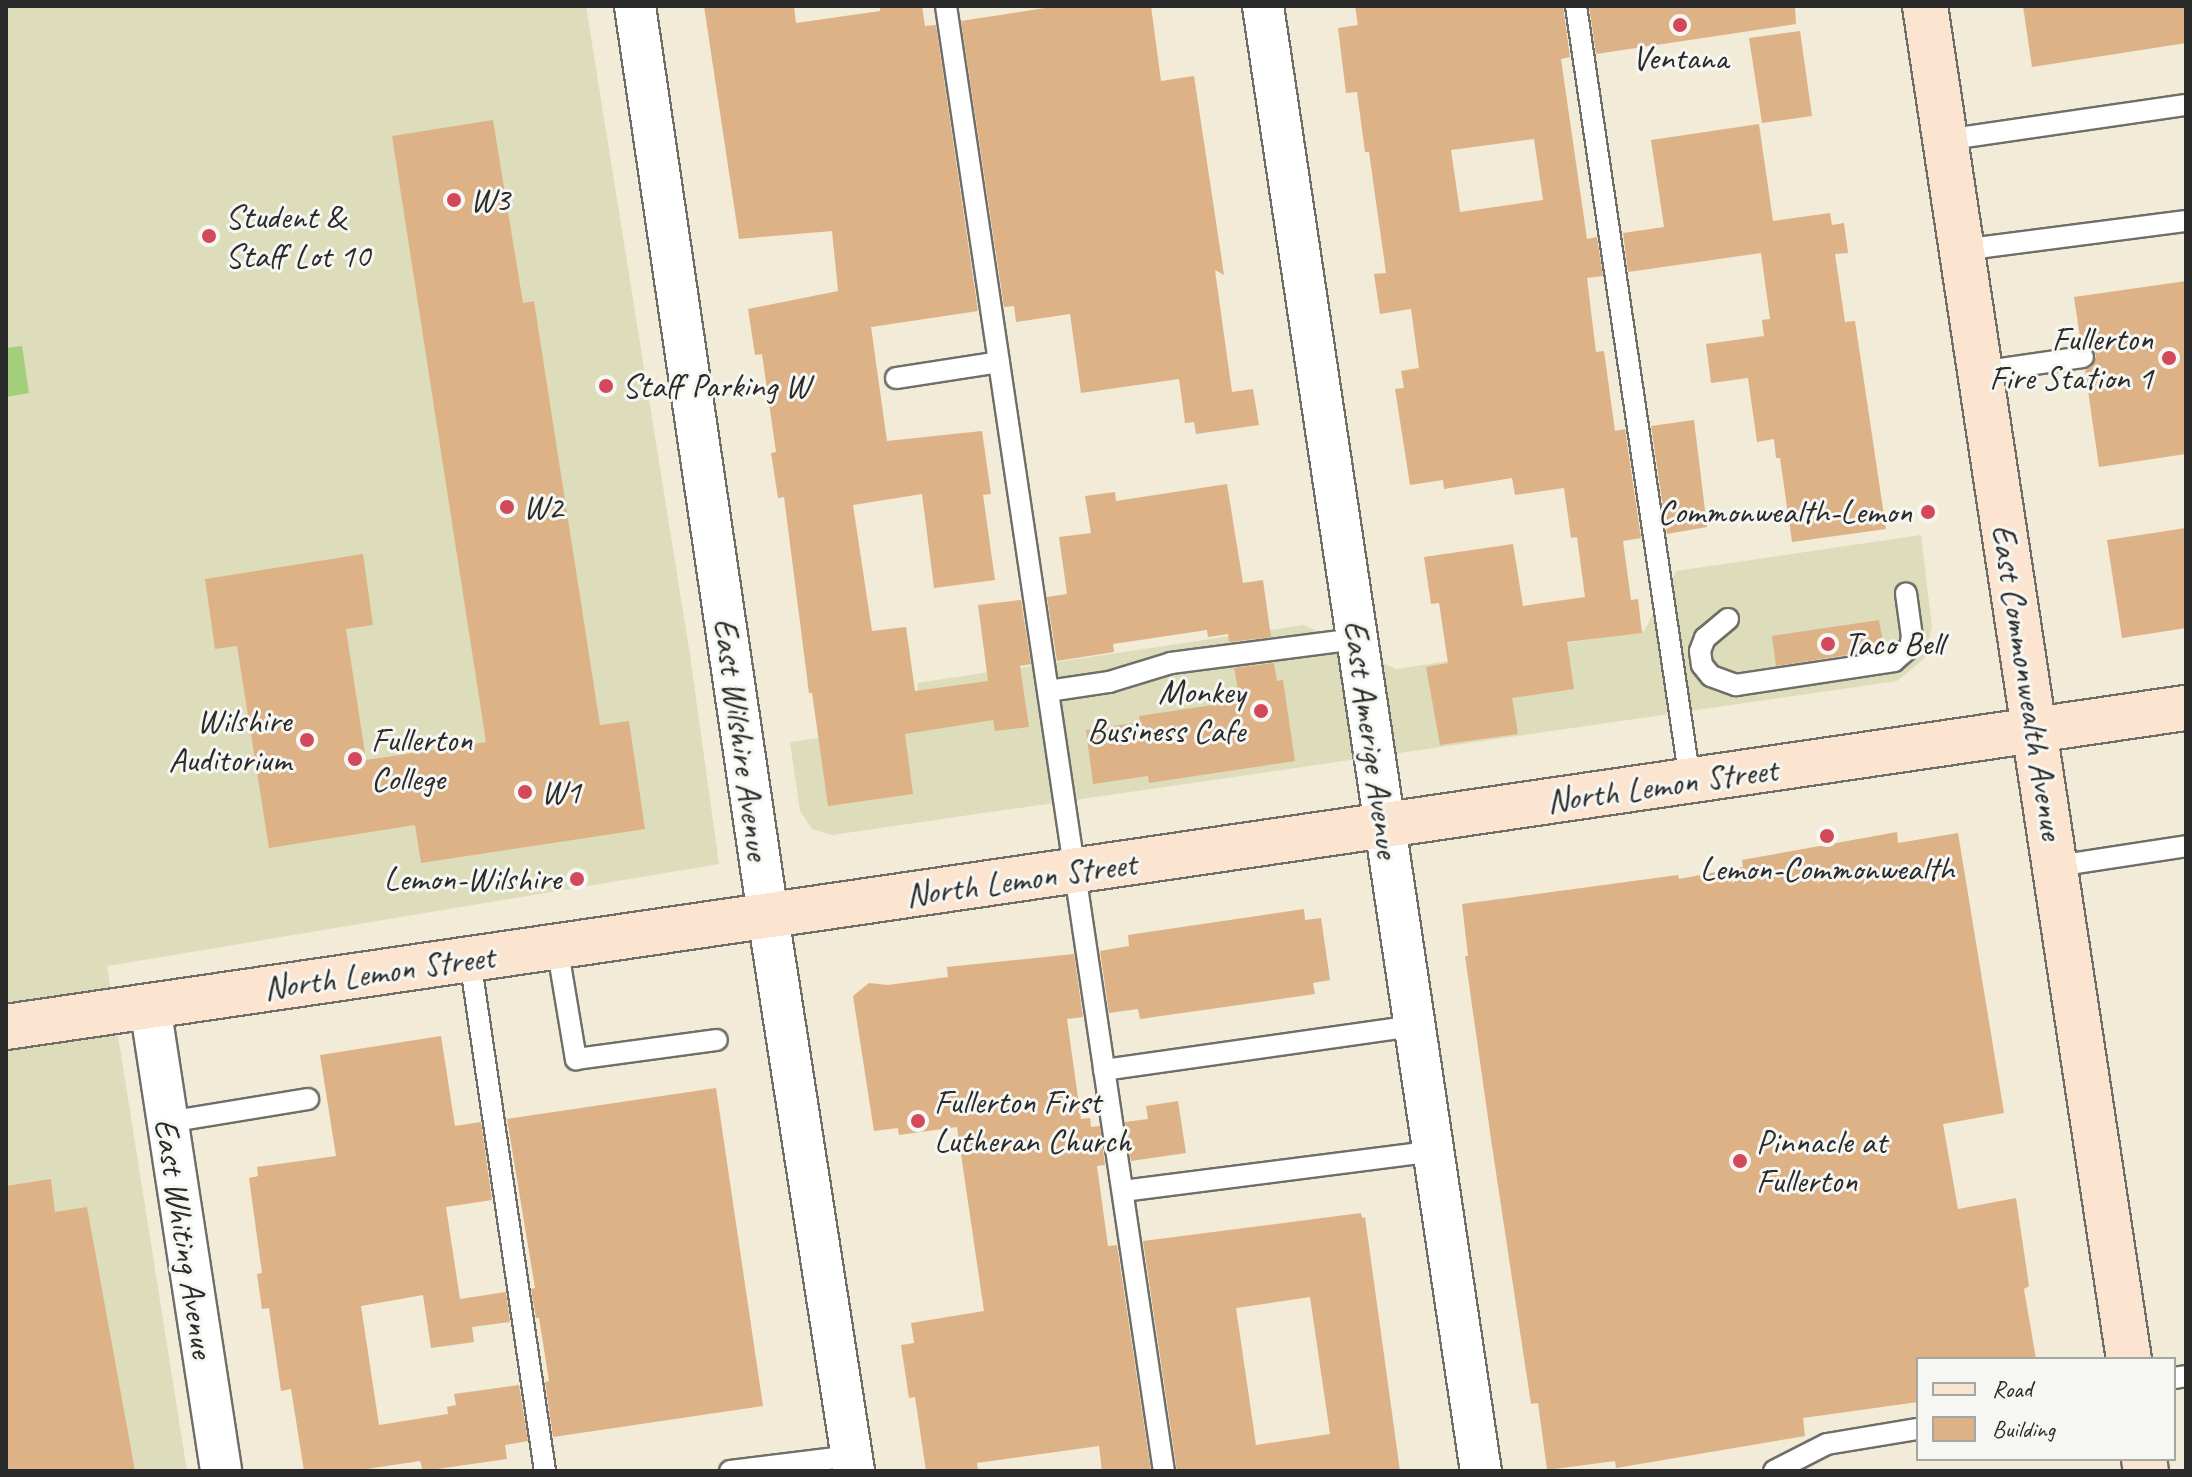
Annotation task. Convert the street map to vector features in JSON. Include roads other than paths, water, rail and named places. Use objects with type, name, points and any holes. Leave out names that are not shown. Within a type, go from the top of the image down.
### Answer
[{"type":"street","name":"East Wilshire Avenue","points":[[635,6],[768,916],[853,1464]]},
{"type":"street","name":"East Amerige Avenue","points":[[1263,6],[1481,1471]]},
{"type":"street","name":"East Commonwealth Avenue","points":[[1925,6],[2129,1357]]},
{"type":"street","name":"North Lemon Street","points":[[6,1027],[2186,708]]},
{"type":"street","name":"East Whiting Avenue","points":[[150,1006],[221,1471]]},
{"type":"lane","points":[[946,6],[1164,1471]]},
{"type":"lane","points":[[1576,6],[1690,781]]},
{"type":"lane","points":[[1945,140],[2186,105]]},
{"type":"lane","points":[[1962,250],[2186,221]]},
{"type":"lane","points":[[1980,372],[2083,357]]},
{"type":"lane","points":[[896,378],[999,362]]},
{"type":"lane","points":[[1728,619],[1705,638],[1700,651],[1702,665],[1711,676],[1736,685],[1894,661],[1910,647],[1912,637],[1906,593]]},
{"type":"lane","points":[[1048,691],[1109,682],[1171,663],[1357,639]]},
{"type":"lane","points":[[2056,866],[2186,846]]},
{"type":"lane","points":[[557,946],[576,1059],[717,1040]]},
{"type":"lane","points":[[470,959],[545,1471]]},
{"type":"lane","points":[[1104,1070],[1415,1026]]},
{"type":"lane","points":[[168,1122],[308,1099]]},
{"type":"lane","points":[[1123,1191],[1434,1151]]},
{"type":"lane","points":[[1774,1471],[1795,1466],[1827,1444],[1916,1429]]},
{"type":"lane","points":[[730,1471],[853,1464]]},
{"type":"place","name":"Ventana","points":[[1680,25]]},
{"type":"place","name":"W3","points":[[454,200]]},
{"type":"place","name":"Student & Staff Lot 10","points":[[209,236]]},
{"type":"place","name":"Fullerton Fire Station 1","points":[[2169,358]]},
{"type":"place","name":"Staff Parking W","points":[[606,386]]},
{"type":"place","name":"W2","points":[[507,507]]},
{"type":"place","name":"Commonwealth-Lemon","points":[[1928,512]]},
{"type":"place","name":"Taco Bell","points":[[1828,644]]},
{"type":"place","name":"Monkey Business Cafe","points":[[1261,711]]},
{"type":"place","name":"Wilshire Auditorium","points":[[307,740]]},
{"type":"place","name":"Fullerton College","points":[[355,759]]},
{"type":"place","name":"W1","points":[[525,792]]},
{"type":"place","name":"Lemon-Commonwealth","points":[[1827,836]]},
{"type":"place","name":"Lemon-Wilshire","points":[[577,879]]},
{"type":"place","name":"Fullerton First Lutheran Church","points":[[918,1121]]},
{"type":"place","name":"Pinnacle at Fullerton","points":[[1740,1161]]}]
